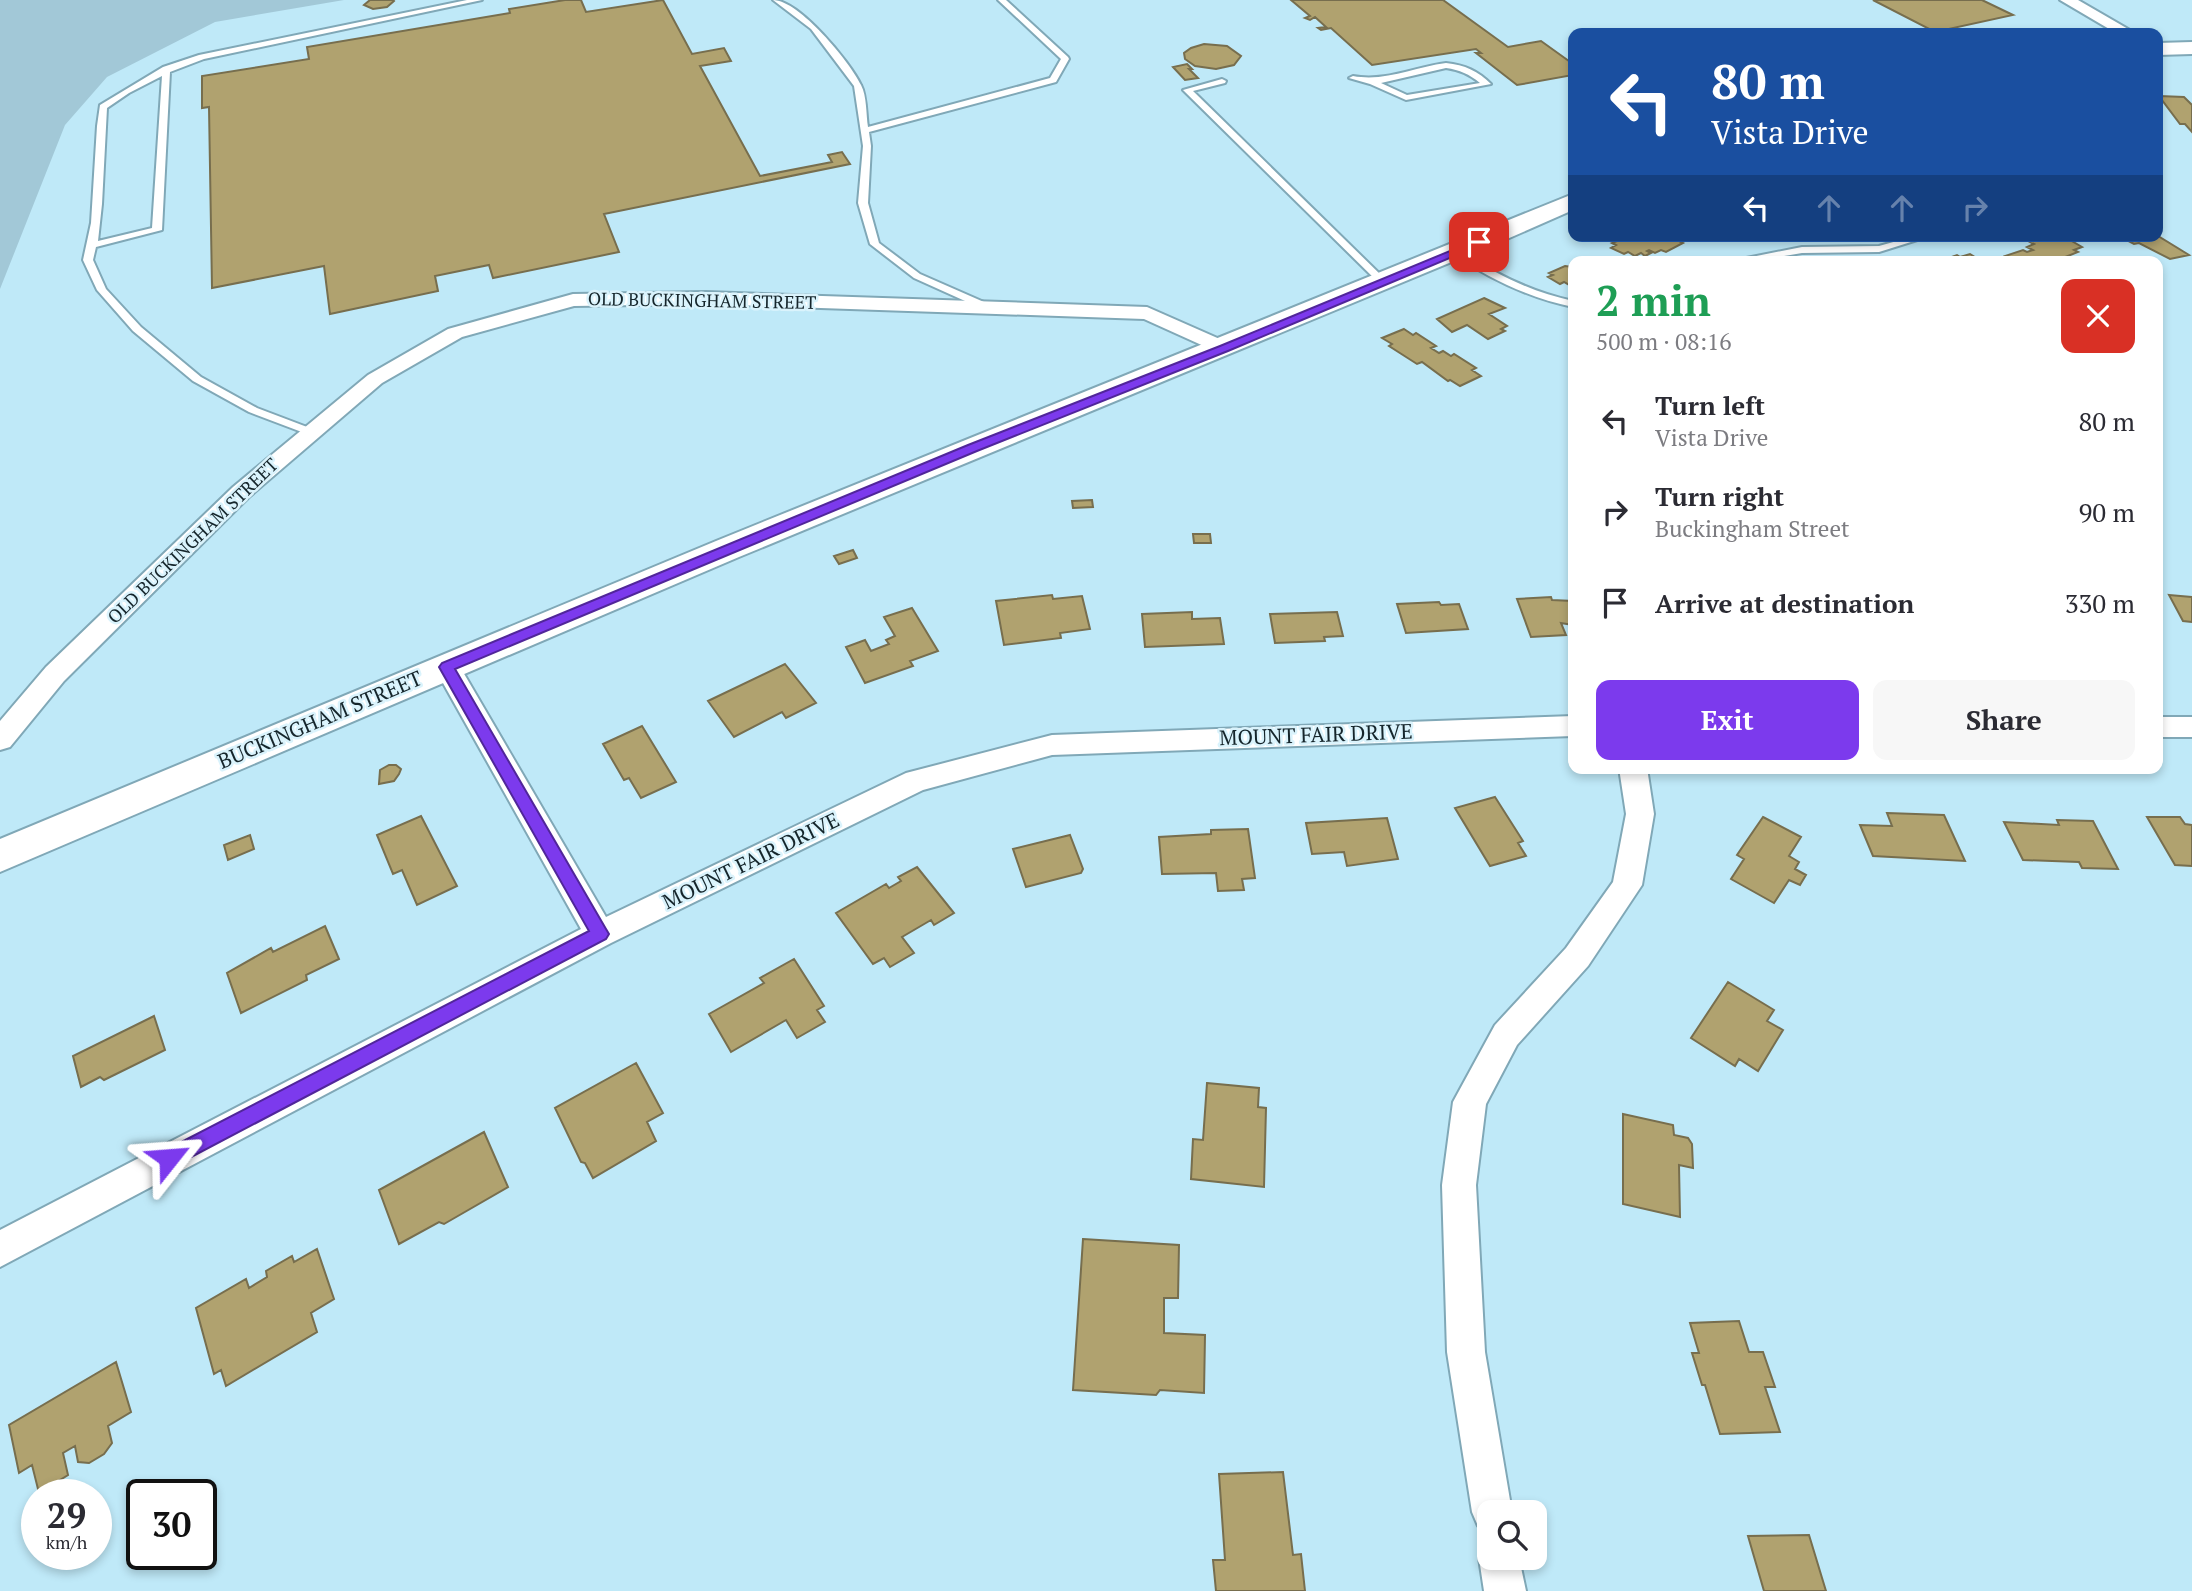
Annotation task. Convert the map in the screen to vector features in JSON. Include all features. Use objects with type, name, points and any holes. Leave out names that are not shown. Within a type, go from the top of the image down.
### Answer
[{"type":"main road","points":[[2163,49],[2192,48]]},
{"type":"main road","name":"BUCKINGHAM STREET","points":[[0,856],[972,448],[1456,253],[1568,203]]},
{"type":"street","points":[[2067,0],[2118,28]]},
{"type":"street","name":"OLD BUCKINGHAM STREET","points":[[0,740],[55,674],[241,492],[375,379],[455,333],[573,300],[706,298],[1147,313],[1224,348]]},
{"type":"street","points":[[447,667],[600,934]]},
{"type":"street","name":"MOUNT FAIR DRIVE","points":[[0,1249],[600,934],[916,781],[1052,745],[1568,726]]},
{"type":"street","points":[[2163,727],[2192,727]]},
{"type":"street","points":[[1490,1500],[1465,1352],[1459,1185],[1470,1102],[1506,1035],[1577,957],[1627,886],[1640,814],[1634,774]]},
{"type":"street","points":[[1501,1570],[1505,1591]]},
{"type":"lane","points":[[311,432],[253,410],[197,379],[137,329],[102,290],[88,260],[96,236],[98,139],[103,107],[166,69],[202,57],[478,0]]},
{"type":"lane","points":[[777,0],[814,27],[858,86],[865,131],[863,203],[875,244],[917,276],[990,308]]},
{"type":"lane","points":[[865,131],[1053,80],[1065,59],[1002,0]]},
{"type":"lane","points":[[1353,78],[1374,82],[1406,98],[1488,83],[1474,70],[1458,65],[1374,82]]},
{"type":"lane","points":[[93,245],[157,230],[166,69]]},
{"type":"lane","points":[[1222,80],[1187,90],[1383,282]]},
{"type":"lane","points":[[1795,256],[1879,249],[1904,242]]},
{"type":"lane","points":[[1456,253],[1489,275],[1546,299],[1568,303]]},
{"type":"shaded area","points":[[0,0],[344,0],[215,22],[107,77],[65,125],[0,289]]},
{"type":"building","points":[[370,0],[394,1],[387,7],[373,9],[364,5]]},
{"type":"building","points":[[581,0],[586,12],[663,0],[692,54],[724,48],[731,61],[700,66],[760,176],[832,162],[828,155],[842,152],[850,164],[604,214],[619,252],[493,278],[489,265],[435,276],[438,291],[330,314],[324,266],[212,288],[209,107],[202,108],[202,76],[309,59],[307,47],[510,13],[509,9]]},
{"type":"building","points":[[1291,0],[1443,0],[1508,47],[1541,41],[1568,60],[1568,76],[1517,85],[1476,53],[1481,53],[1476,49],[1372,65],[1331,28],[1321,30],[1318,28],[1326,27],[1315,17],[1310,20],[1305,18],[1310,16]]},
{"type":"building","points":[[1873,0],[1982,0],[2013,15],[1953,28],[1927,28]]},
{"type":"building","points":[[1204,44],[1227,46],[1241,56],[1234,65],[1216,69],[1195,66],[1185,59],[1184,53]]},
{"type":"building","points":[[1187,64],[1198,78],[1185,80],[1173,67]]},
{"type":"building","points":[[2163,96],[2184,97],[2192,105],[2192,132],[2185,124],[2180,124],[2163,101]]},
{"type":"building","points":[[2163,239],[2189,255],[2170,259],[2139,243],[2130,242],[2163,242]]},
{"type":"building","points":[[2030,242],[2073,242],[2082,247],[2068,256],[2005,256],[2033,250],[2027,247],[2034,244]]},
{"type":"building","points":[[1612,243],[1683,243],[1666,252],[1661,250],[1655,253],[1649,250],[1647,251],[1651,253],[1645,256],[1641,253],[1635,256],[1611,248],[1616,245]]},
{"type":"building","points":[[1568,266],[1568,284],[1564,282],[1560,284],[1548,277],[1553,275],[1549,273]]},
{"type":"building","points":[[1484,298],[1505,308],[1489,314],[1507,326],[1501,329],[1505,331],[1488,339],[1467,325],[1452,332],[1437,319]]},
{"type":"building","points":[[1404,329],[1436,346],[1431,348],[1439,353],[1443,351],[1451,356],[1454,354],[1476,368],[1472,370],[1481,376],[1460,386],[1448,381],[1422,362],[1417,364],[1389,346],[1392,344],[1382,338]]},
{"type":"building","points":[[1092,500],[1093,507],[1073,508],[1072,501]]},
{"type":"building","points":[[1193,534],[1210,534],[1211,543],[1194,543]]},
{"type":"building","points":[[853,550],[857,558],[839,564],[834,556]]},
{"type":"building","points":[[1052,595],[1053,599],[1082,596],[1090,629],[1060,633],[1061,638],[1004,645],[996,601]]},
{"type":"building","points":[[2169,595],[2192,597],[2192,622],[2183,621]]},
{"type":"building","points":[[1551,597],[1552,600],[1568,601],[1568,624],[1561,623],[1566,635],[1531,637],[1517,599]]},
{"type":"building","points":[[1439,602],[1441,605],[1459,604],[1468,629],[1406,633],[1397,604]]},
{"type":"building","points":[[912,608],[938,651],[910,661],[913,666],[865,683],[846,647],[865,640],[871,651],[889,644],[886,640],[895,636],[884,617]]},
{"type":"building","points":[[1192,612],[1192,619],[1220,618],[1224,644],[1145,647],[1142,614]]},
{"type":"building","points":[[1337,612],[1343,636],[1324,637],[1325,641],[1275,643],[1270,614]]},
{"type":"building","points":[[785,664],[816,703],[786,718],[782,712],[734,737],[708,701]]},
{"type":"building","points":[[642,726],[676,782],[641,798],[629,778],[624,780],[603,744]]},
{"type":"building","points":[[396,765],[401,769],[399,774],[394,781],[379,784],[380,770]]},
{"type":"building","points":[[1495,797],[1523,841],[1518,843],[1526,856],[1490,866],[1455,808]]},
{"type":"building","points":[[1887,813],[1944,815],[1965,861],[1873,856],[1860,825],[1892,826]]},
{"type":"building","points":[[421,816],[457,886],[417,905],[402,870],[393,874],[377,835]]},
{"type":"building","points":[[1763,817],[1801,837],[1789,856],[1799,862],[1795,869],[1806,875],[1800,885],[1789,880],[1774,903],[1731,879],[1744,859],[1737,855]]},
{"type":"building","points":[[2147,817],[2180,817],[2185,824],[2192,825],[2192,866],[2175,865]]},
{"type":"building","points":[[1387,818],[1398,859],[1347,866],[1344,852],[1312,854],[1306,823]]},
{"type":"building","points":[[2057,820],[2093,821],[2118,869],[2082,868],[2079,862],[2023,860],[2004,822],[2059,825]]},
{"type":"building","points":[[1248,829],[1255,878],[1242,879],[1244,890],[1218,891],[1216,873],[1162,874],[1159,837],[1211,834],[1211,830]]},
{"type":"building","points":[[250,835],[254,849],[228,860],[224,845]]},
{"type":"building","points":[[1070,835],[1083,869],[1081,873],[1026,887],[1013,849]]},
{"type":"building","points":[[917,867],[954,913],[934,925],[931,920],[902,937],[914,953],[890,967],[884,958],[873,964],[836,913],[886,884],[889,888],[901,881],[898,877]]},
{"type":"building","points":[[325,926],[339,959],[306,975],[307,980],[241,1013],[227,973],[271,948],[273,952]]},
{"type":"building","points":[[794,959],[824,1006],[817,1010],[825,1022],[797,1038],[786,1020],[731,1052],[709,1014],[764,983],[760,978]]},
{"type":"building","points":[[1728,982],[1774,1010],[1767,1021],[1783,1030],[1758,1071],[1739,1059],[1735,1066],[1691,1038]]},
{"type":"building","points":[[154,1016],[165,1050],[104,1080],[100,1077],[81,1087],[73,1056]]},
{"type":"building","points":[[636,1063],[663,1113],[647,1122],[656,1141],[593,1178],[585,1163],[581,1162],[555,1108]]},
{"type":"building","points":[[1207,1083],[1259,1088],[1258,1107],[1266,1108],[1264,1187],[1191,1179],[1193,1139],[1203,1140]]},
{"type":"building","points":[[1623,1114],[1673,1125],[1674,1135],[1688,1138],[1692,1144],[1693,1168],[1679,1165],[1680,1217],[1623,1204]]},
{"type":"building","points":[[484,1132],[508,1187],[444,1224],[439,1222],[399,1244],[379,1190]]},
{"type":"building","points":[[1083,1239],[1179,1245],[1178,1298],[1164,1298],[1164,1333],[1205,1335],[1204,1393],[1160,1390],[1156,1395],[1073,1390]]},
{"type":"building","points":[[317,1249],[334,1299],[311,1313],[317,1332],[226,1386],[221,1370],[214,1374],[196,1308],[246,1279],[249,1288],[267,1277],[266,1271],[292,1256],[294,1262]]},
{"type":"building","points":[[1739,1321],[1749,1352],[1763,1352],[1775,1387],[1765,1387],[1780,1432],[1720,1434],[1692,1353],[1699,1353],[1690,1323]]},
{"type":"building","points":[[116,1362],[131,1412],[108,1426],[112,1443],[104,1454],[89,1463],[78,1462],[75,1446],[63,1453],[68,1475],[62,1479],[36,1479],[32,1465],[19,1473],[9,1425]]},
{"type":"building","points":[[1283,1472],[1293,1555],[1301,1554],[1305,1591],[1216,1591],[1213,1560],[1225,1560],[1219,1474]]},
{"type":"building","points":[[1809,1535],[1826,1591],[1764,1591],[1748,1536]]},
{"type":"route","points":[[169,1158],[600,934],[447,667],[972,448],[1224,348],[1479,242]]}]
